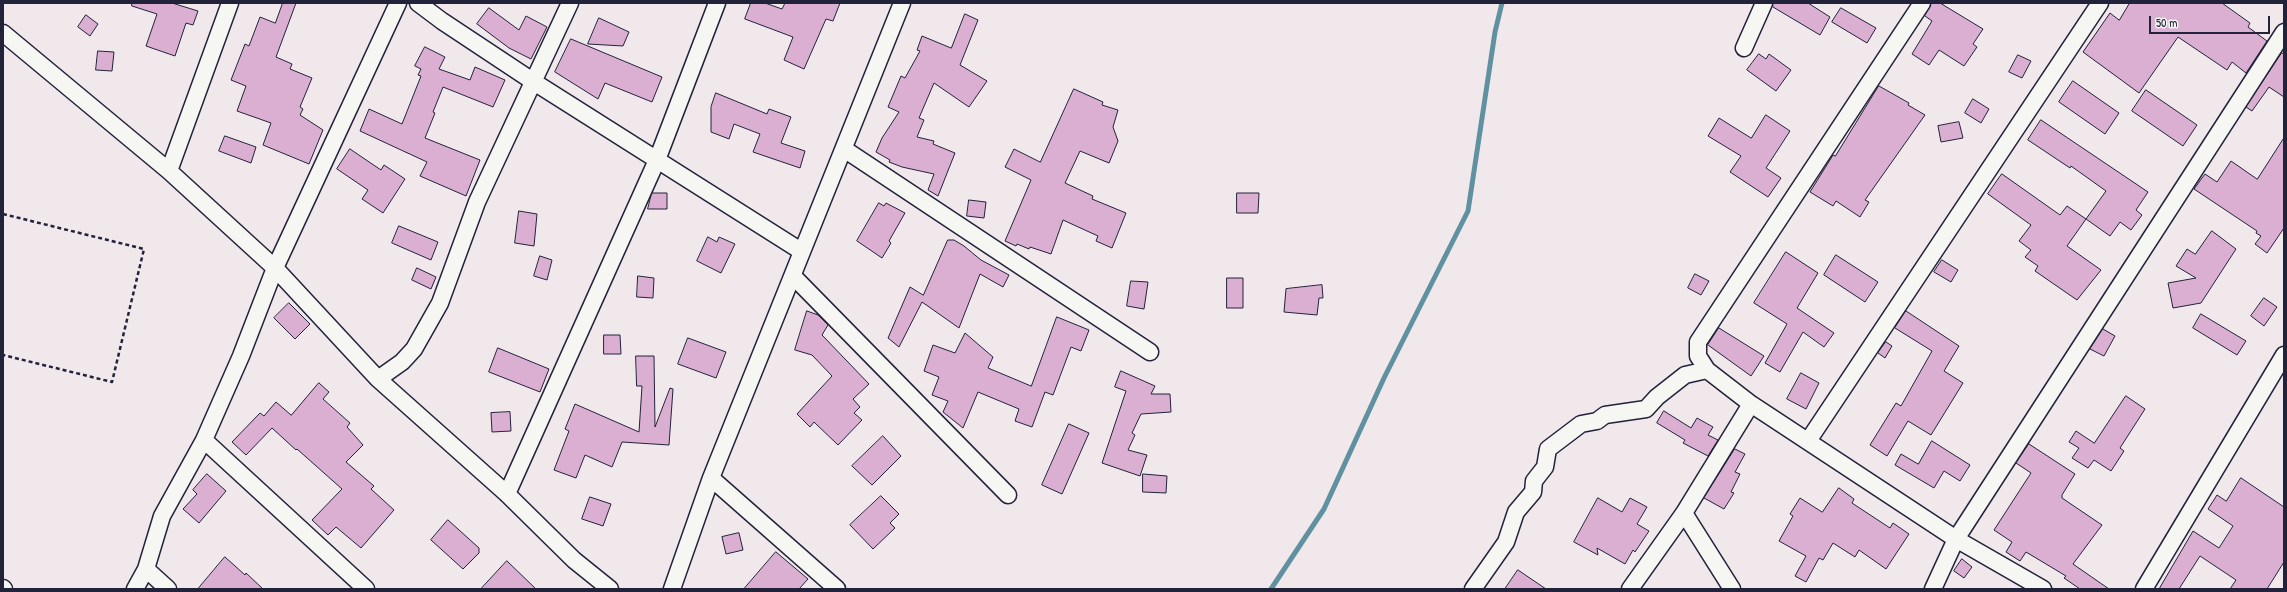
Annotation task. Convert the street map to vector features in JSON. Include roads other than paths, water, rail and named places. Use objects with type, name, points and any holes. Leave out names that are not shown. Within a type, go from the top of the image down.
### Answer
[{"type":"street","points":[[169,171],[230,3]]},
{"type":"street","points":[[135,589],[146,569],[162,516],[204,440],[241,356],[275,268],[398,3]]},
{"type":"street","points":[[418,3],[442,21],[534,82],[801,251]]},
{"type":"street","points":[[378,379],[402,362],[414,348],[440,302],[477,202],[570,3]]},
{"type":"street","points":[[507,494],[657,160],[717,3]]},
{"type":"street","points":[[672,589],[712,478],[793,276],[801,251],[902,3]]},
{"type":"street","points":[[1744,48],[1764,3]]},
{"type":"street","points":[[1922,3],[1698,342],[1698,356],[1707,370],[1751,404],[1956,539],[2043,589]]},
{"type":"street","points":[[1808,441],[2100,3]]},
{"type":"street","points":[[1933,589],[1956,539],[2284,32]]},
{"type":"street","points":[[3,33],[169,171],[275,268],[378,379],[507,494],[574,560],[610,589]]},
{"type":"street","points":[[844,148],[1150,352]]},
{"type":"street","points":[[793,276],[1008,495]]},
{"type":"street","points":[[2144,589],[2284,355]]},
{"type":"street","points":[[1473,589],[1506,542],[1516,512],[1533,492],[1534,481],[1545,467],[1548,449],[1581,424],[1597,421],[1605,415],[1646,408],[1657,397],[1685,375],[1707,370]]},
{"type":"street","points":[[1630,589],[1684,513],[1751,404]]},
{"type":"street","points":[[204,440],[366,589]]},
{"type":"street","points":[[712,478],[837,589]]},
{"type":"street","points":[[1684,513],[1732,589]]},
{"type":"street","points":[[146,569],[168,589]]},
{"type":"waterway","points":[[1271,589],[1324,509],[1384,378],[1468,211],[1495,32],[1502,3]]}]
